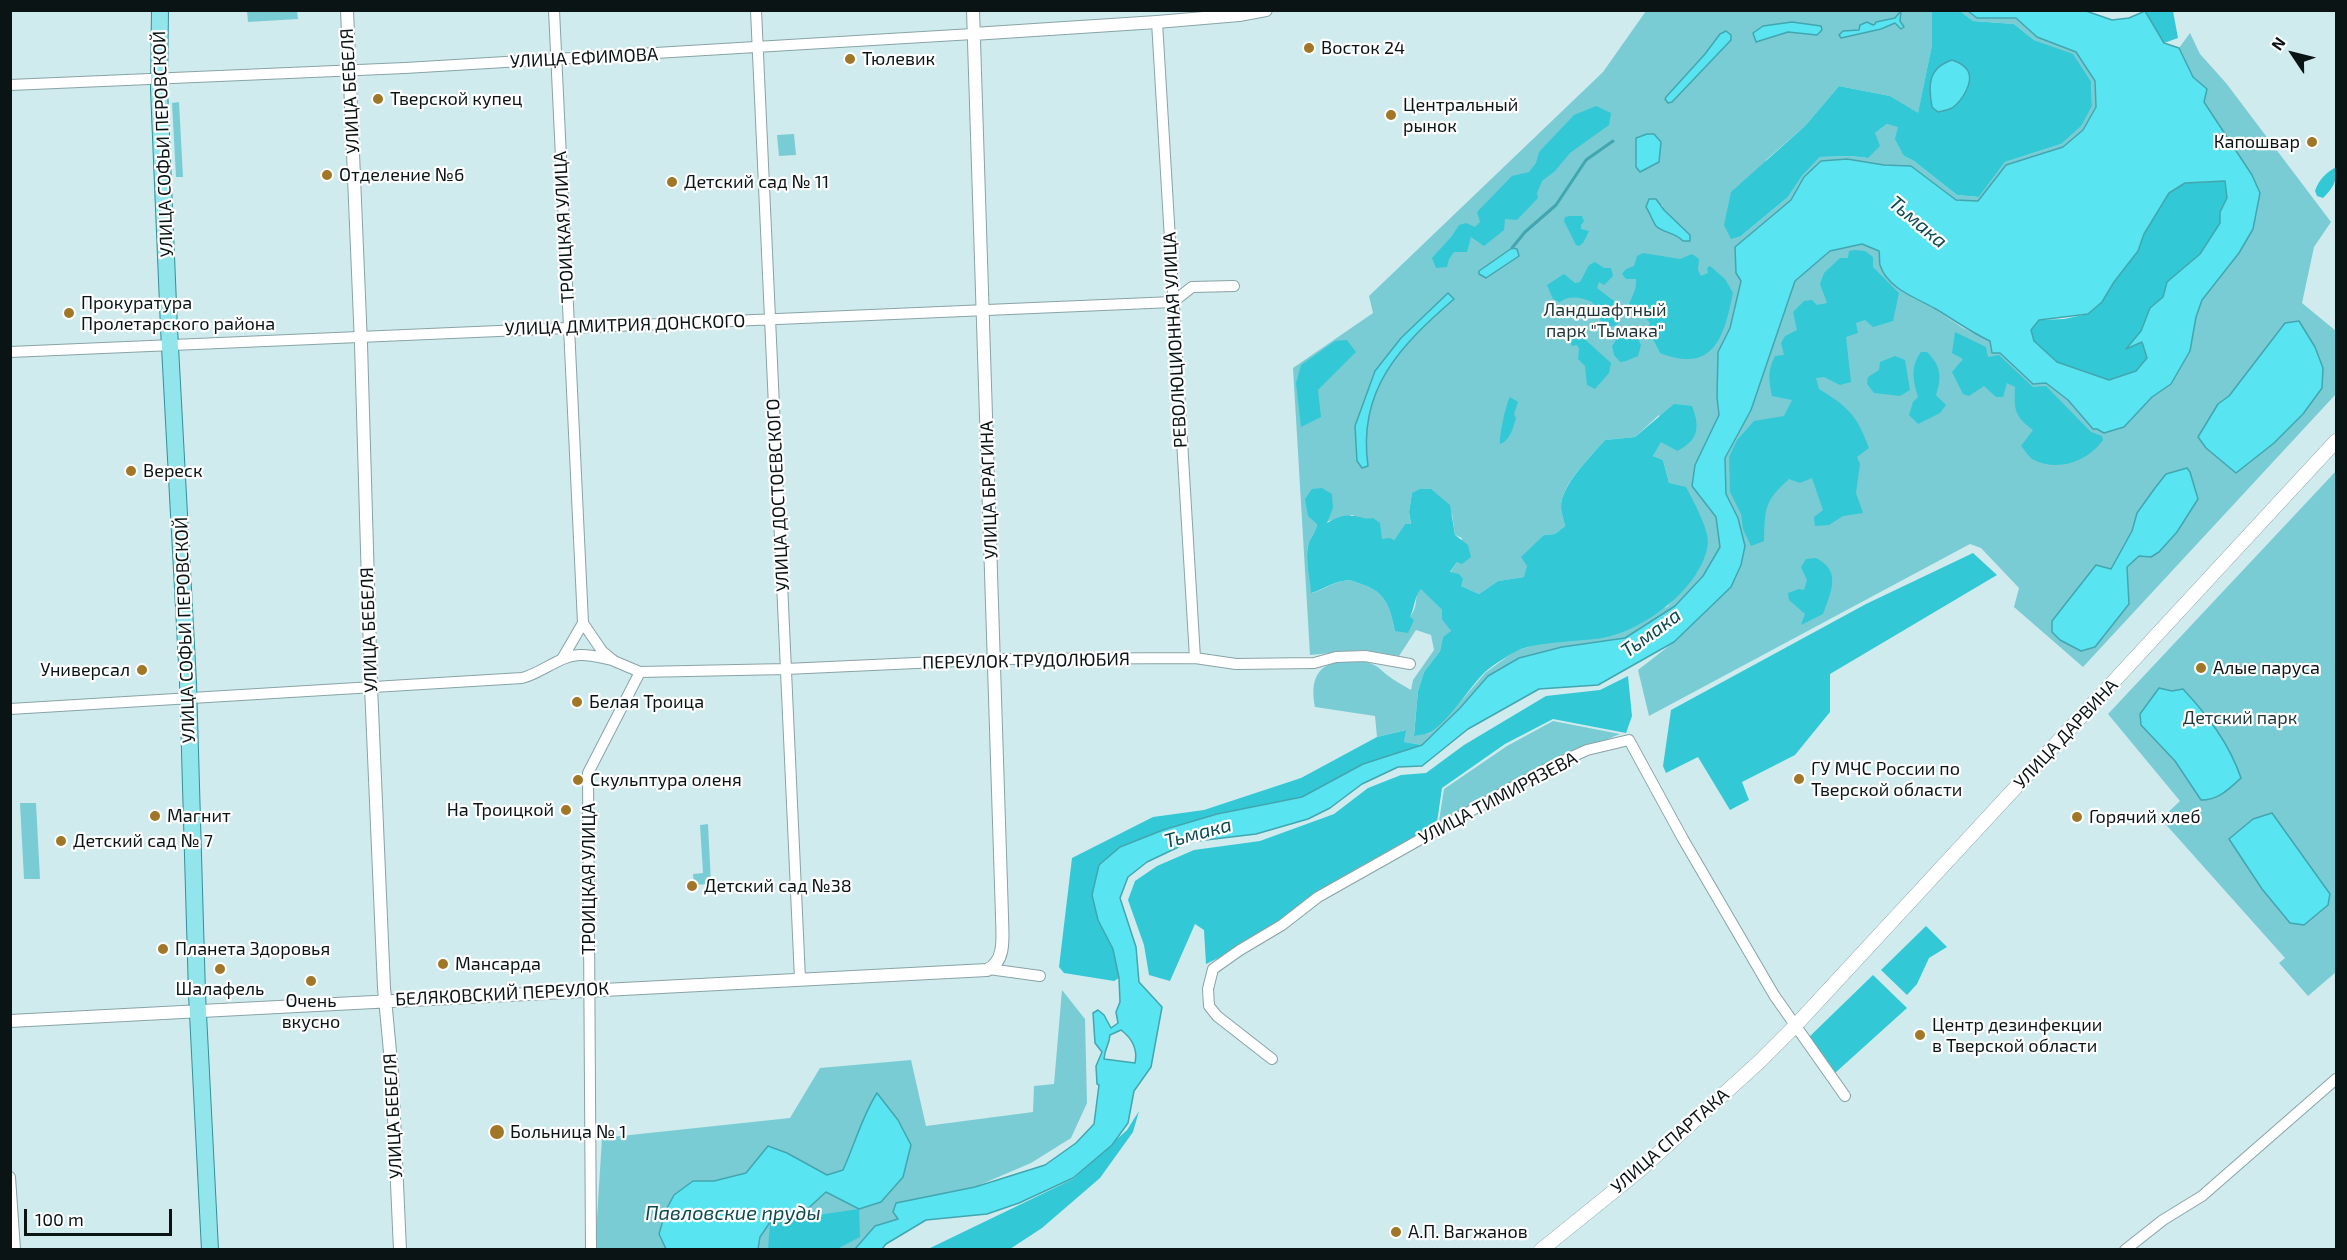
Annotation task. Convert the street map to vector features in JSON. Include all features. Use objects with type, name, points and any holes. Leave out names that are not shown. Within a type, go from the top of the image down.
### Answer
[{"type":"main road","name":"УЛИЦА СОФЬИ ПЕРОВСКОЙ","points":[[151,10],[184,700],[199,1250]]},
{"type":"main road","name":"УЛИЦА СОФЬИ ПЕРОВСКОЙ","points":[[155,80],[160,10]]},
{"type":"main road","name":"УЛИЦА ДАРВИНА","points":[[1795,1026],[2337,441]]},
{"type":"main road","name":"УЛИЦА СОФЬИ ПЕРОВСКОЙ","points":[[193,1011],[210,1250]]},
{"type":"main road","name":"УЛИЦА СПАРТАКА","points":[[1549,1247],[1640,1170],[1760,1062],[1795,1026]]},
{"type":"street","name":"УЛИЦА БЕБЕЛЯ","points":[[347,10],[361,337],[370,686],[400,1250]]},
{"type":"street","name":"ТРОИЦКАЯ УЛИЦА","points":[[554,10],[583,623]]},
{"type":"street","name":"УЛИЦА ДОСТОЕВСКОГО","points":[[756,10],[800,979]]},
{"type":"street","name":"УЛИЦА БРАГИНА","points":[[972,10],[1002,947],[1000,958],[991,968]]},
{"type":"street","name":"УЛИЦА ЕФИМОВА","points":[[10,85],[350,71],[757,48],[1156,22],[1239,15],[1266,10]]},
{"type":"street","name":"РЕВОЛЮЦИОННАЯ УЛИЦА","points":[[1156,22],[1195,658]]},
{"type":"street","name":"УЛИЦА ДМИТРИЯ ДОНСКОГО","points":[[10,352],[1173,302],[1192,287],[1234,286]]},
{"type":"street","points":[[562,659],[583,623],[596,645],[614,661]]},
{"type":"street","points":[[10,709],[522,678],[533,675],[562,659],[580,655],[614,661],[640,672]]},
{"type":"street","name":"ПЕРЕУЛОК ТРУДОЛЮБИЯ","points":[[640,672],[786,669],[994,660],[1195,658],[1236,664],[1314,663],[1336,657],[1365,656],[1410,664]]},
{"type":"street","name":"ТРОИЦКАЯ УЛИЦА","points":[[591,1250],[593,1227],[588,772],[640,672]]},
{"type":"street","name":"УЛИЦА ТИМИРЯЗЕВА","points":[[1272,1059],[1217,1016],[1209,1006],[1208,989],[1213,969],[1282,925],[1318,897],[1515,786],[1587,750],[1629,740],[1683,839],[1795,1026],[1845,1096]]},
{"type":"street","points":[[991,968],[1040,976]]},
{"type":"street","name":"БЕЛЯКОВСКИЙ ПЕРЕУЛОК","points":[[10,1021],[991,968]]},
{"type":"street","points":[[2125,1250],[2163,1220],[2202,1196],[2337,1078]]},
{"type":"street","points":[[10,1177],[15,1250]]},
{"type":"green space","points":[[247,11],[297,11],[298,19],[248,22]]},
{"type":"green space","name":"Ландшафтный парк \"Тьмака\"","points":[[1646,11],[1932,11],[1932,45],[1918,114],[1890,96],[1839,86],[1805,126],[1766,160],[1741,236],[1788,197],[1802,176],[1820,157],[1868,158],[1875,133],[1887,124],[1898,126],[1904,156],[1914,161],[1957,195],[1979,197],[2005,162],[2061,144],[2092,106],[2091,81],[2073,55],[2034,40],[2014,24],[1973,21],[1960,11],[1968,11],[1977,18],[2016,17],[2037,37],[2076,52],[2095,82],[2096,107],[2083,130],[2063,147],[2006,165],[1979,201],[1956,200],[1911,166],[1884,165],[1847,159],[1821,161],[1804,177],[1791,200],[1735,247],[1741,281],[1730,328],[1718,352],[1719,415],[1695,465],[1693,486],[1716,517],[1721,547],[1703,576],[1675,606],[1625,638],[1562,648],[1519,658],[1488,676],[1460,708],[1422,745],[1404,742],[1405,730],[1377,737],[1375,716],[1315,707],[1314,689],[1317,675],[1327,665],[1335,662],[1362,661],[1376,666],[1411,690],[1413,680],[1434,650],[1431,635],[1416,630],[1399,656],[1364,650],[1310,655],[1293,368],[1373,313],[1369,296],[1603,72]],"holes":[[[1720,34],[1731,40],[1672,102],[1668,103],[1666,97]],[[1662,205],[1664,210],[1690,235],[1683,241],[1677,234],[1662,230],[1646,208]],[[1659,415],[1677,451],[1661,441],[1653,456],[1663,460],[1669,483],[1708,541],[1698,571],[1667,607],[1515,651],[1485,673],[1430,733],[1414,735],[1418,691],[1424,672],[1440,651],[1443,637],[1451,632],[1442,610],[1421,588],[1412,614],[1395,631],[1386,602],[1369,587],[1346,580],[1312,593],[1307,554],[1309,542],[1317,524],[1352,515],[1364,520],[1382,539],[1394,540],[1405,524],[1411,525],[1409,512],[1412,493],[1452,514],[1455,535],[1462,538],[1457,562],[1450,573],[1461,586],[1479,594],[1498,581],[1524,577],[1544,535],[1555,534],[1565,526],[1561,509],[1562,498],[1578,471],[1605,440],[1635,437]]]},
{"type":"green space","points":[[1932,11],[1960,11],[1973,21],[2014,24],[2034,40],[2073,54],[2091,81],[2092,106],[2081,126],[2061,144],[2005,162],[1979,197],[1957,195],[1914,161],[1904,156],[1895,139],[1898,127],[1887,124],[1875,133],[1880,146],[1868,158],[1820,157],[1802,176],[1788,197],[1741,236],[1731,239],[1724,225],[1731,192],[1805,126],[1839,86],[1890,96],[1918,113],[1932,45]]},
{"type":"green space","points":[[2145,11],[2173,11],[2178,38],[2164,43]]},
{"type":"green space","points":[[2190,33],[2200,54],[2226,83],[2331,222],[2314,247],[2302,303],[2336,331],[2336,394],[2083,667],[2014,607],[2019,588],[1981,548],[1970,544],[1649,716],[1638,670],[1674,642],[1738,518],[1726,494],[1725,458],[1751,410],[1795,281],[1830,251],[1862,244],[1879,251],[1881,266],[1913,298],[1963,328],[1990,341],[2033,384],[2046,383],[2068,400],[2093,429],[2124,427],[2152,397],[2171,384],[2190,351],[2196,317],[2202,300],[2239,253],[2252,175],[2204,102],[2207,89],[2193,77],[2179,48]]},
{"type":"green space","points":[[179,102],[183,177],[176,177],[172,103]]},
{"type":"green space","points":[[1596,106],[1611,113],[1609,125],[1570,153],[1555,171],[1542,181],[1537,193],[1538,198],[1517,220],[1505,219],[1504,230],[1484,246],[1471,237],[1467,252],[1454,252],[1447,267],[1436,268],[1432,258],[1459,225],[1466,223],[1475,227],[1480,222],[1477,212],[1512,176],[1529,172],[1536,163],[1539,152],[1574,115]]},
{"type":"green space","points":[[794,134],[796,155],[779,156],[777,135]]},
{"type":"green space","points":[[2336,167],[2336,177],[2332,188],[2323,198],[2317,196],[2315,191],[2319,183]]},
{"type":"green space","points":[[2225,181],[2227,198],[2220,212],[2221,223],[2200,254],[2167,282],[2163,297],[2150,308],[2141,331],[2127,348],[2142,342],[2147,358],[2136,371],[2109,380],[2057,362],[2034,341],[2031,330],[2039,320],[2064,319],[2088,314],[2102,302],[2138,251],[2144,234],[2169,193],[2185,183]]},
{"type":"green space","points":[[1582,216],[1584,221],[1581,229],[1589,231],[1579,246],[1576,245],[1564,221],[1565,217]]},
{"type":"green space","points":[[1849,251],[1865,251],[1873,257],[1873,267],[1899,293],[1893,321],[1873,327],[1865,320],[1856,323],[1858,333],[1846,337],[1851,382],[1840,385],[1824,377],[1816,378],[1819,389],[1851,413],[1869,448],[1857,457],[1860,464],[1856,493],[1863,513],[1843,516],[1829,525],[1815,526],[1814,517],[1823,510],[1812,478],[1800,483],[1789,479],[1770,500],[1766,513],[1764,541],[1751,546],[1743,529],[1741,514],[1730,492],[1729,457],[1737,440],[1754,421],[1784,416],[1792,400],[1772,396],[1770,371],[1772,361],[1775,356],[1784,355],[1781,343],[1785,336],[1797,330],[1793,312],[1804,301],[1812,300],[1817,305],[1827,303],[1820,284],[1824,273],[1840,258],[1848,258]]},
{"type":"green space","points":[[1643,253],[1680,259],[1692,254],[1699,259],[1698,270],[1701,276],[1708,273],[1707,268],[1710,266],[1725,279],[1733,293],[1725,324],[1720,337],[1704,355],[1693,359],[1660,353],[1648,329],[1650,323],[1643,315],[1628,312],[1636,279],[1626,279],[1622,274],[1626,269],[1634,266],[1637,256]]},
{"type":"green space","points":[[1595,262],[1604,268],[1611,268],[1613,276],[1604,285],[1599,282],[1597,288],[1622,307],[1618,324],[1611,327],[1601,320],[1592,302],[1567,298],[1560,302],[1553,299],[1547,285],[1564,274],[1575,283],[1580,282],[1589,265]]},
{"type":"green space","points":[[1569,331],[1578,333],[1611,363],[1609,373],[1595,389],[1587,385],[1585,366],[1578,359],[1577,345],[1572,346],[1568,337]]},
{"type":"green space","points":[[1955,332],[1986,347],[1988,357],[1999,355],[2033,387],[2046,386],[2091,432],[2102,436],[2103,440],[2089,454],[2072,462],[2053,465],[2032,459],[2021,446],[2033,430],[2016,412],[2015,387],[2007,383],[2003,397],[1996,397],[1984,386],[1969,396],[1963,394],[1952,372],[1963,359],[1952,353]]},
{"type":"green space","points":[[1618,337],[1637,337],[1641,345],[1638,356],[1620,362],[1614,355],[1612,346]]},
{"type":"green space","points":[[1347,340],[1356,352],[1318,390],[1321,417],[1301,427],[1296,383],[1301,365],[1335,341]]},
{"type":"green space","points":[[1921,352],[1927,352],[1938,367],[1939,383],[1936,395],[1946,405],[1940,413],[1918,424],[1909,415],[1913,402],[1918,397],[1914,374],[1915,363]]},
{"type":"green space","points":[[1895,356],[1905,360],[1910,390],[1900,396],[1874,393],[1867,384],[1868,377],[1879,370],[1880,362]]},
{"type":"green space","points":[[1510,397],[1518,402],[1514,414],[1516,418],[1509,437],[1500,444],[1503,420]]},
{"type":"green space","points":[[1674,404],[1692,406],[1697,427],[1694,437],[1677,451],[1661,442],[1653,456],[1663,460],[1669,483],[1686,487],[1703,522],[1708,542],[1704,559],[1696,575],[1669,604],[1653,616],[1618,634],[1532,646],[1513,653],[1483,674],[1439,726],[1429,733],[1414,736],[1418,691],[1424,672],[1440,651],[1443,637],[1451,631],[1442,619],[1442,610],[1421,589],[1410,617],[1414,620],[1408,633],[1395,631],[1386,602],[1369,587],[1346,580],[1311,593],[1307,561],[1308,548],[1317,524],[1308,516],[1305,499],[1312,489],[1322,488],[1332,494],[1333,508],[1327,523],[1345,516],[1373,518],[1380,523],[1382,539],[1394,540],[1405,524],[1411,524],[1409,512],[1412,493],[1420,489],[1431,489],[1450,505],[1455,535],[1468,545],[1471,557],[1462,564],[1457,562],[1450,572],[1459,574],[1463,579],[1461,586],[1479,594],[1498,581],[1524,577],[1527,566],[1521,557],[1544,535],[1555,534],[1565,526],[1561,512],[1562,498],[1571,480],[1605,440],[1635,437]]},
{"type":"green space","name":"Детский парк","points":[[2336,471],[2336,972],[2308,996],[2279,963],[2285,958],[2161,819],[2180,801],[2108,714]]},
{"type":"green space","points":[[1973,553],[1997,575],[1830,674],[1830,712],[1795,755],[1742,782],[1749,800],[1730,810],[1698,757],[1666,773],[1663,766],[1671,710],[1866,604]]},
{"type":"green space","points":[[1816,558],[1829,569],[1832,576],[1831,590],[1823,614],[1801,625],[1805,614],[1789,600],[1788,593],[1799,589],[1804,590],[1807,580],[1801,567],[1806,559]]},
{"type":"green space","points":[[1628,676],[1632,716],[1626,733],[1553,719],[1505,744],[1442,788],[1436,829],[1237,949],[1206,964],[1204,930],[1195,924],[1170,981],[1149,975],[1144,945],[1128,900],[1135,881],[1157,866],[1194,850],[1260,841],[1334,814],[1368,788],[1401,775],[1426,773],[1464,745],[1546,696],[1600,690]]},
{"type":"green space","points":[[1553,721],[1620,734],[1560,759],[1438,827],[1444,789],[1507,746]]},
{"type":"green space","points":[[1406,730],[1404,742],[1422,745],[1363,764],[1302,797],[1217,814],[1163,830],[1120,847],[1098,920],[1113,949],[1119,978],[1114,981],[1064,973],[1059,967],[1072,858],[1153,817],[1204,810],[1301,778],[1377,737]]},
{"type":"green space","points":[[20,803],[36,803],[40,879],[24,879]]},
{"type":"green space","points":[[708,824],[711,884],[694,885],[693,874],[703,873],[700,825]]},
{"type":"green space","points":[[1926,926],[1947,947],[1929,958],[1917,984],[1907,995],[1881,970]]},
{"type":"green space","points":[[1873,975],[1907,1008],[1835,1073],[1808,1038]]},
{"type":"green space","points":[[1062,990],[1085,1019],[1087,1103],[1071,1138],[1031,1163],[975,1187],[896,1203],[899,1219],[875,1226],[855,1249],[595,1250],[602,1138],[790,1118],[820,1068],[911,1060],[926,1126],[1033,1112],[1034,1086],[1054,1084]]},
{"type":"green space","points":[[1139,1111],[1133,1132],[1100,1178],[1042,1228],[1010,1249],[926,1250],[1073,1179],[1127,1130]]},
{"type":"green space","points":[[859,1209],[860,1237],[837,1249],[768,1250],[770,1222]]},
{"type":"water","points":[[1901,11],[1900,21],[1904,27],[1901,29],[1895,23],[1881,29],[1841,38],[1839,35],[1843,31],[1859,30],[1860,25],[1867,22],[1873,25],[1876,22],[1895,18]]},
{"type":"water","name":"Тьмака","points":[[1968,11],[2086,11],[2112,20],[2129,18],[2145,11],[2164,43],[2179,48],[2193,77],[2207,89],[2204,102],[2252,175],[2260,193],[2253,229],[2239,253],[2202,300],[2196,317],[2190,351],[2171,384],[2152,397],[2124,427],[2104,433],[2093,429],[2068,400],[2046,383],[2033,384],[2000,353],[1992,353],[1990,341],[1895,286],[1880,265],[1879,251],[1862,244],[1830,251],[1795,281],[1751,410],[1725,458],[1726,494],[1738,518],[1745,546],[1741,565],[1731,587],[1674,642],[1598,685],[1539,689],[1468,729],[1422,766],[1398,767],[1362,784],[1330,808],[1308,819],[1256,834],[1189,842],[1147,862],[1128,877],[1120,898],[1136,947],[1139,982],[1162,1007],[1151,1067],[1134,1091],[1128,1123],[1112,1145],[1073,1178],[1019,1203],[987,1214],[926,1220],[886,1244],[882,1249],[855,1249],[875,1226],[898,1219],[893,1212],[896,1203],[975,1187],[1045,1165],[1076,1143],[1094,1124],[1099,1085],[1097,1084],[1096,1066],[1102,1052],[1095,1043],[1093,1013],[1098,1010],[1104,1015],[1111,1028],[1118,1023],[1116,1012],[1120,1002],[1119,978],[1113,949],[1098,920],[1092,895],[1099,865],[1120,847],[1163,830],[1217,814],[1302,797],[1363,764],[1422,745],[1460,708],[1488,676],[1519,658],[1562,647],[1625,638],[1675,606],[1703,576],[1720,547],[1716,517],[1692,486],[1695,465],[1719,415],[1718,352],[1730,328],[1741,281],[1736,273],[1735,247],[1791,200],[1804,177],[1821,161],[1847,159],[1884,165],[1911,166],[1956,200],[1978,201],[2006,165],[2063,147],[2083,130],[2096,107],[2095,81],[2076,52],[2037,37],[2016,18],[1977,18]],"holes":[[[2225,181],[2227,198],[2220,212],[2220,223],[2200,254],[2167,282],[2163,297],[2150,308],[2141,331],[2126,349],[2142,342],[2147,358],[2136,371],[2109,380],[2057,362],[2034,341],[2031,330],[2039,320],[2088,314],[2102,302],[2138,251],[2144,234],[2169,193],[2185,183]],[[1121,1030],[1134,1045],[1135,1063],[1104,1059],[1110,1035]]]},
{"type":"water","points":[[1792,22],[1821,26],[1822,30],[1817,35],[1788,32],[1756,42],[1753,33],[1763,26]]},
{"type":"water","points":[[1726,31],[1731,35],[1731,40],[1672,102],[1668,103],[1666,97],[1720,34]]},
{"type":"water","points":[[1952,60],[1967,69],[1968,86],[1956,105],[1938,112],[1932,107],[1930,85],[1938,68]]},
{"type":"water","points":[[1654,134],[1661,142],[1659,162],[1640,172],[1636,167],[1636,138]]},
{"type":"water","points":[[1649,199],[1656,199],[1690,235],[1690,241],[1683,241],[1656,226],[1646,207]]},
{"type":"water","points":[[1512,248],[1517,249],[1519,256],[1486,278],[1479,274],[1479,271]]},
{"type":"water","points":[[1448,293],[1454,299],[1401,352],[1376,391],[1369,414],[1366,439],[1368,466],[1362,468],[1357,461],[1355,426],[1375,371],[1401,338]]},
{"type":"water","points":[[2299,321],[2315,347],[2323,368],[2322,388],[2303,414],[2274,443],[2236,473],[2206,448],[2198,437],[2218,404],[2229,396],[2285,323]]},
{"type":"water","points":[[2187,468],[2198,499],[2177,532],[2159,552],[2151,557],[2139,556],[2127,567],[2129,604],[2095,647],[2081,651],[2060,640],[2052,632],[2052,621],[2096,565],[2111,569],[2132,531],[2137,513],[2166,474]]},
{"type":"water","points":[[2159,688],[2172,691],[2183,689],[2201,709],[2224,742],[2241,778],[2222,794],[2201,800],[2175,761],[2141,725],[2140,714]]},
{"type":"water","points":[[2272,813],[2330,894],[2328,905],[2304,925],[2290,923],[2262,889],[2229,839],[2253,819]]},
{"type":"water","name":"Павловские пруды","points":[[877,1093],[898,1120],[911,1145],[903,1177],[881,1202],[859,1209],[826,1192],[803,1213],[775,1215],[760,1237],[758,1249],[666,1249],[659,1234],[666,1210],[674,1195],[693,1181],[714,1181],[746,1173],[768,1146],[787,1153],[827,1175],[843,1170]]},
{"type":"waterway","points":[[1512,248],[1525,232],[1556,205],[1586,160],[1613,141]]},
{"type":"place","name":"Восток 24","points":[[1309,48]]},
{"type":"place","name":"Тюлевик","points":[[850,59]]},
{"type":"place","name":"Тверской купец","points":[[378,99]]},
{"type":"place","name":"Центральный рынок","points":[[1391,115]]},
{"type":"place","name":"Капошвар","points":[[2312,142]]},
{"type":"place","name":"Отделение №6","points":[[327,175]]},
{"type":"place","name":"Детский сад № 11","points":[[672,182]]},
{"type":"place","name":"Прокуратура Пролетарского района","points":[[69,313]]},
{"type":"place","name":"Вереск","points":[[131,471]]},
{"type":"place","name":"Алые паруса","points":[[2201,668]]},
{"type":"place","name":"Универсал","points":[[142,670]]},
{"type":"place","name":"Белая Троица","points":[[577,702]]},
{"type":"place","name":"ГУ МЧС России по Тверской области","points":[[1799,779]]},
{"type":"place","name":"Скульптура оленя","points":[[578,780]]},
{"type":"place","name":"На Троицкой","points":[[566,810]]},
{"type":"place","name":"Магнит","points":[[155,816]]},
{"type":"place","name":"Горячий хлеб","points":[[2077,817]]},
{"type":"place","name":"Детский сад № 7","points":[[61,841]]},
{"type":"place","name":"Детский сад №38","points":[[692,886]]},
{"type":"place","name":"Планета Здоровья","points":[[163,949]]},
{"type":"place","name":"Мансарда","points":[[443,964]]},
{"type":"place","name":"Шалафель","points":[[220,969]]},
{"type":"place","name":"Очень вкусно","points":[[311,981]]},
{"type":"place","name":"Центр дезинфекции в Тверской области","points":[[1920,1035]]},
{"type":"place","name":"Больница № 1","points":[[497,1132]]},
{"type":"place","name":"А.П. Вагжанов","points":[[1396,1232]]}]
